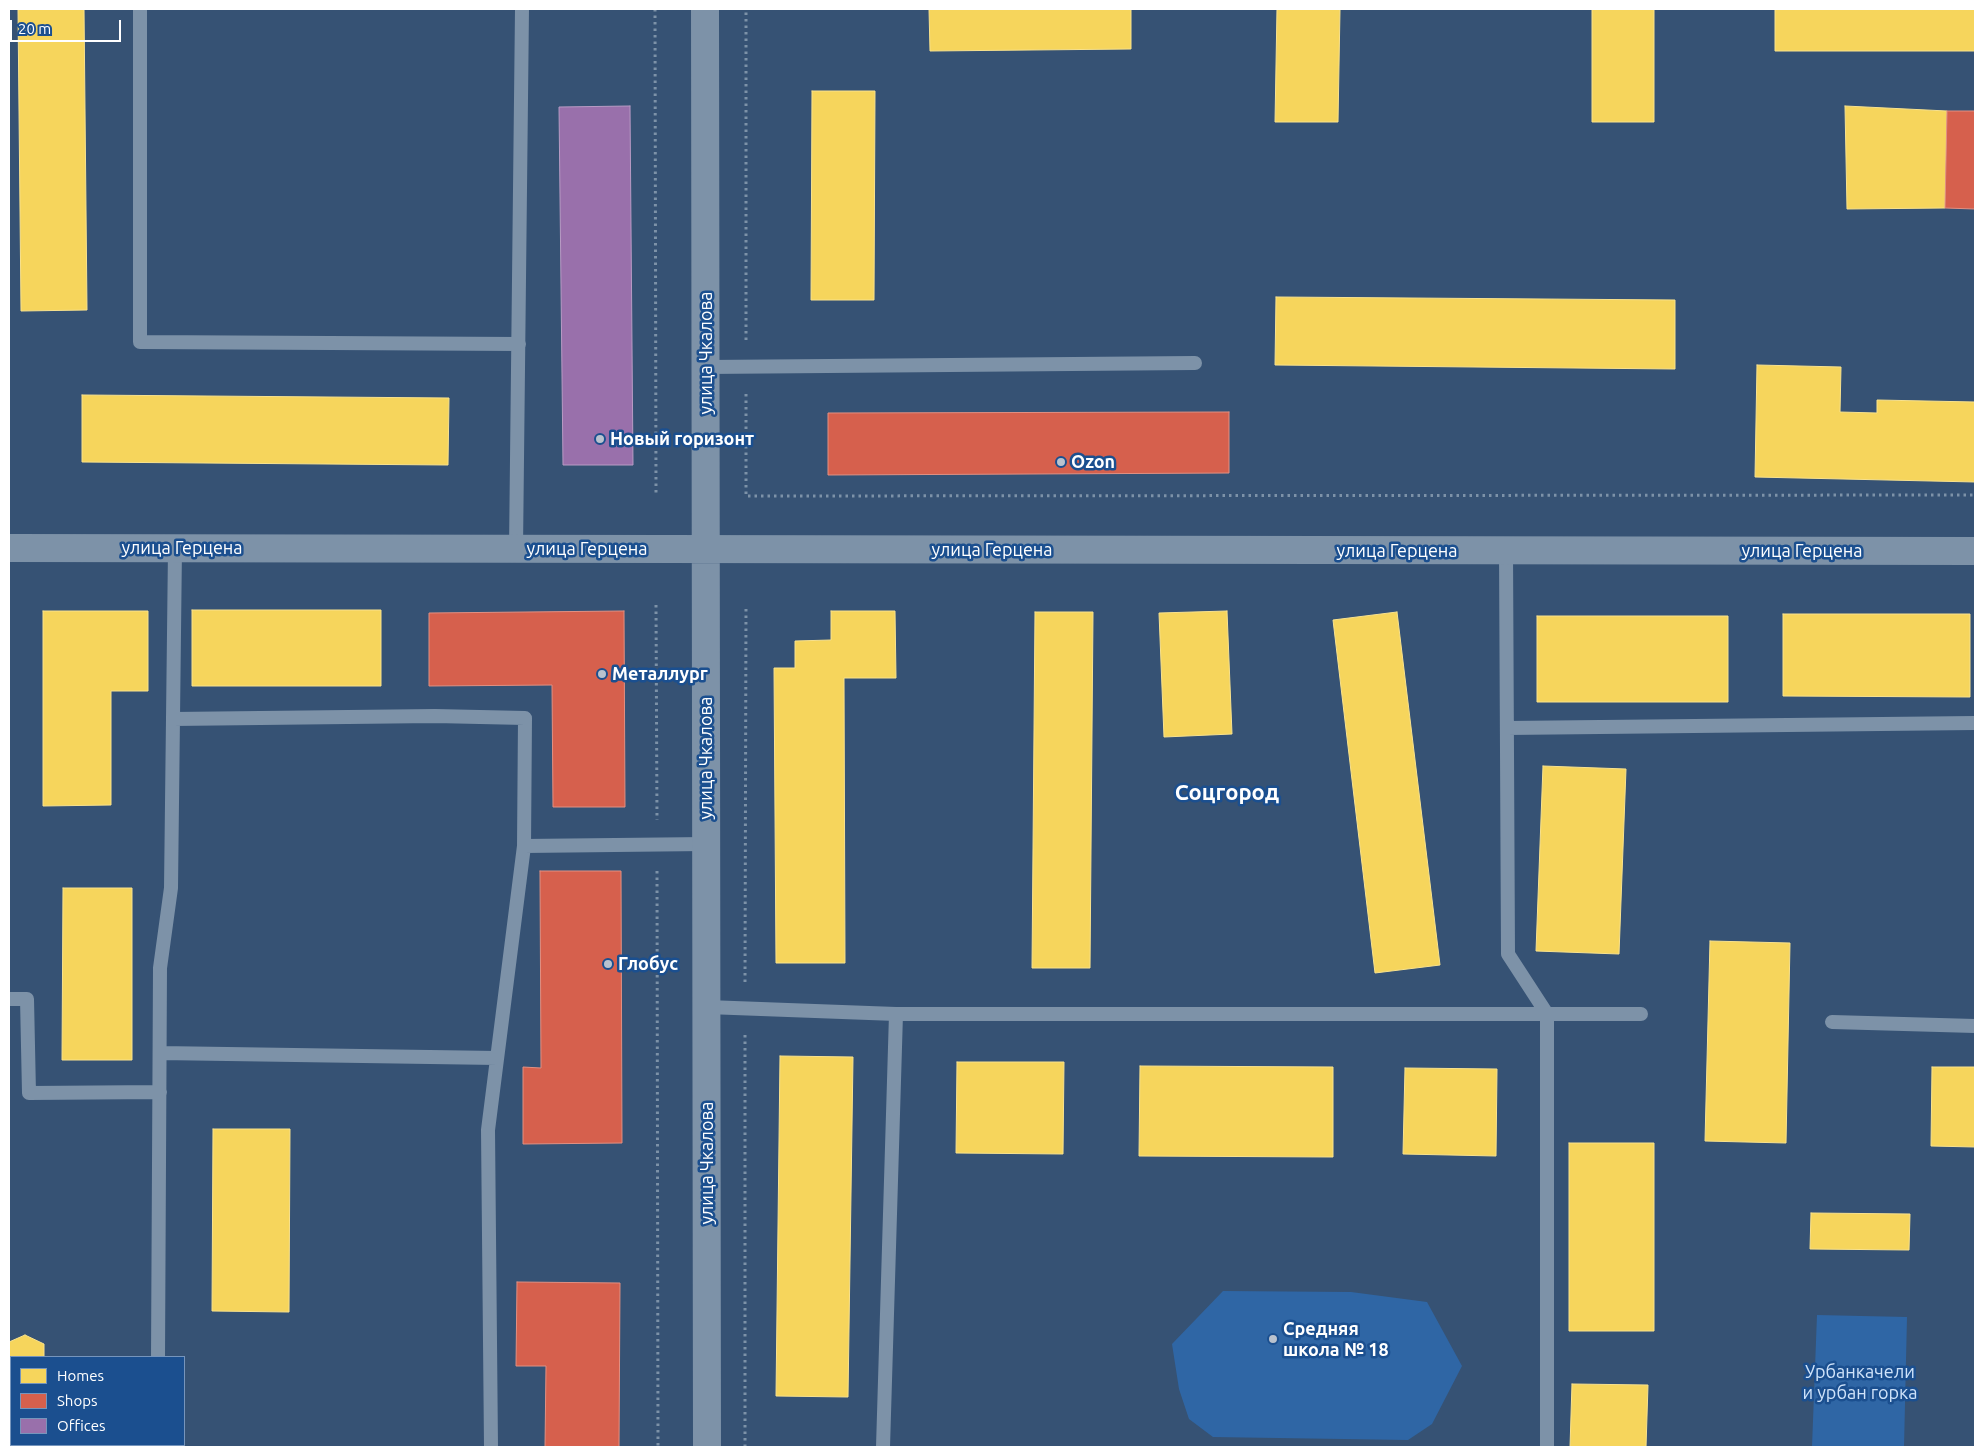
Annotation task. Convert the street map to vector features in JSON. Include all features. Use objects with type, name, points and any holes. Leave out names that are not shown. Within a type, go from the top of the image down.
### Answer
[{"type":"street","name":"улица Чкалова","points":[[705,9],[707,1447]]},
{"type":"street","name":"улица Герцена","points":[[9,548],[1975,551]]},
{"type":"lane","points":[[140,9],[140,342],[519,344]]},
{"type":"lane","points":[[516,549],[522,9]]},
{"type":"lane","points":[[706,367],[1195,363]]},
{"type":"lane","points":[[158,1356],[160,968],[171,888],[175,548]]},
{"type":"lane","points":[[1506,551],[1508,954],[1547,1014],[1547,1447]]},
{"type":"lane","points":[[173,719],[436,716],[525,718],[524,846],[488,1130],[491,1447]]},
{"type":"lane","points":[[1507,728],[1975,723]]},
{"type":"lane","points":[[524,846],[706,844]]},
{"type":"lane","points":[[9,999],[27,999],[29,1093],[160,1092]]},
{"type":"lane","points":[[707,1007],[896,1014],[1640,1014]]},
{"type":"lane","points":[[883,1447],[896,1014]]},
{"type":"lane","points":[[1832,1022],[1975,1026]]},
{"type":"lane","points":[[160,1053],[497,1058]]},
{"type":"path","points":[[655,9],[656,494]]},
{"type":"path","points":[[746,9],[746,496],[1975,495]]},
{"type":"path","points":[[656,605],[658,1447]]},
{"type":"green space","points":[[1223,1291],[1351,1292],[1427,1302],[1462,1366],[1432,1424],[1408,1440],[1213,1437],[1189,1419],[1179,1389],[1172,1344]]},
{"type":"green space","name":"Урбанкачели и урбан горка","points":[[1817,1315],[1907,1317],[1904,1447],[1812,1447]]},
{"type":"building: Homes","points":[[18,9],[84,9],[87,310],[21,311]]},
{"type":"building: Homes","points":[[929,9],[1131,9],[1131,49],[930,51]]},
{"type":"building: Homes","points":[[1277,9],[1340,9],[1338,122],[1275,122]]},
{"type":"building: Homes","points":[[1592,9],[1654,9],[1654,122],[1592,122]]},
{"type":"building: Homes","points":[[1775,9],[1975,9],[1975,51],[1775,51]]},
{"type":"building: Homes","points":[[812,91],[875,91],[874,300],[811,300]]},
{"type":"building: Homes","points":[[1845,106],[1947,111],[1945,208],[1847,209]]},
{"type":"building: Homes","points":[[1276,297],[1675,300],[1675,369],[1275,365]]},
{"type":"building: Homes","points":[[1757,365],[1841,367],[1840,412],[1877,413],[1877,400],[1975,402],[1975,482],[1755,477]]},
{"type":"building: Homes","points":[[82,395],[449,398],[448,465],[82,462]]},
{"type":"building: Homes","points":[[192,610],[381,610],[381,686],[192,686]]},
{"type":"building: Homes","points":[[43,611],[148,611],[148,691],[111,691],[111,805],[43,806]]},
{"type":"building: Homes","points":[[831,611],[895,611],[896,678],[844,678],[845,963],[776,963],[774,668],[795,668],[795,641],[831,640]]},
{"type":"building: Homes","points":[[1227,611],[1232,734],[1164,737],[1159,613]]},
{"type":"building: Homes","points":[[1035,612],[1093,612],[1090,968],[1032,968]]},
{"type":"building: Homes","points":[[1397,612],[1440,965],[1375,973],[1333,620]]},
{"type":"building: Homes","points":[[1783,614],[1970,614],[1970,697],[1783,696]]},
{"type":"building: Homes","points":[[1537,616],[1728,616],[1728,702],[1537,702]]},
{"type":"building: Homes","points":[[1543,766],[1626,769],[1619,954],[1536,951]]},
{"type":"building: Homes","points":[[63,888],[132,888],[132,1060],[62,1060]]},
{"type":"building: Homes","points":[[1710,941],[1790,943],[1786,1143],[1705,1141]]},
{"type":"building: Homes","points":[[780,1056],[853,1057],[848,1397],[776,1396]]},
{"type":"building: Homes","points":[[957,1062],[1064,1062],[1063,1154],[956,1153]]},
{"type":"building: Homes","points":[[1140,1066],[1333,1067],[1333,1157],[1139,1156]]},
{"type":"building: Homes","points":[[1932,1067],[1975,1067],[1975,1147],[1931,1146]]},
{"type":"building: Homes","points":[[1405,1068],[1497,1069],[1496,1156],[1403,1154]]},
{"type":"building: Homes","points":[[213,1129],[290,1129],[289,1312],[212,1311]]},
{"type":"building: Homes","points":[[1569,1143],[1654,1143],[1654,1331],[1569,1331]]},
{"type":"building: Homes","points":[[1811,1213],[1910,1214],[1909,1250],[1810,1249]]},
{"type":"building: Homes","points":[[25,1335],[44,1344],[44,1356],[10,1356],[10,1446],[63,1447],[9,1447],[9,1342]]},
{"type":"building: Homes","points":[[1572,1384],[1648,1385],[1646,1447],[1570,1447]]},
{"type":"building: Shops","points":[[1947,111],[1975,111],[1975,209],[1945,208]]},
{"type":"building: Shops","points":[[1229,412],[1229,473],[828,475],[828,413]]},
{"type":"building: Shops","points":[[624,611],[625,807],[553,807],[552,685],[429,686],[429,613]]},
{"type":"building: Shops","points":[[540,871],[621,871],[622,1143],[523,1144],[523,1067],[541,1068]]},
{"type":"building: Shops","points":[[517,1282],[620,1283],[619,1447],[545,1447],[546,1366],[516,1366]]},
{"type":"building: Offices","points":[[630,106],[633,465],[563,465],[559,107]]},
{"type":"place","name":"Новый горизонт","points":[[600,439]]},
{"type":"place","name":"Ozon","points":[[1061,462]]},
{"type":"place","name":"Металлург","points":[[602,674]]},
{"type":"place","name":"Глобус","points":[[608,964]]},
{"type":"place","name":"Средняя школа № 18","points":[[1273,1339]]},
{"type":"district","name":"Соцгород","points":[[1227,793]]}]
